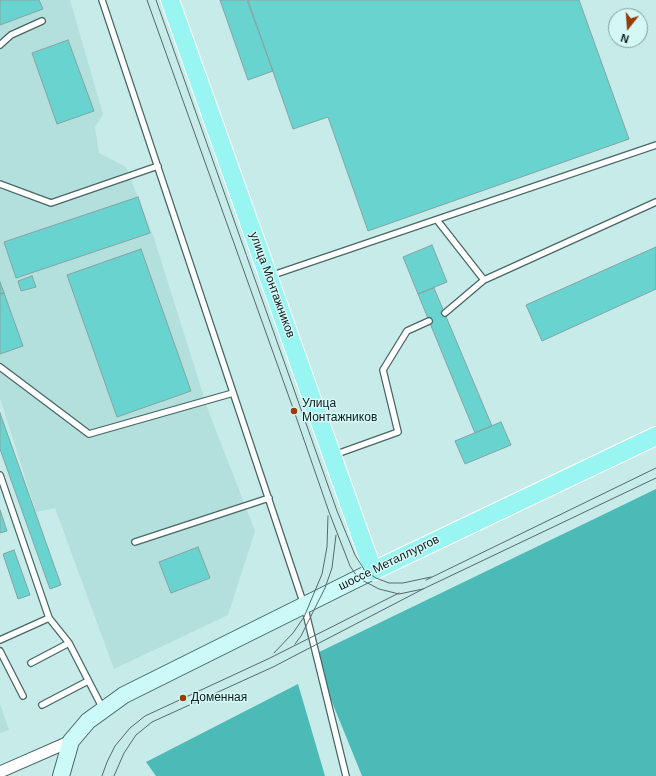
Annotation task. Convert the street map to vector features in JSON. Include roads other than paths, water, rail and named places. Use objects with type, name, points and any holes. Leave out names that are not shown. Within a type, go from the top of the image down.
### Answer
[{"type":"main road","name":"улица Монтажников","points":[[170,0],[373,571]]},
{"type":"main road","name":"шоссе Металлургов","points":[[71,741],[88,721],[124,695],[373,571],[656,436]]},
{"type":"main road","points":[[61,776],[71,741]]},
{"type":"street","points":[[0,772],[71,741]]},
{"type":"lane","points":[[102,0],[304,605],[346,776]]},
{"type":"lane","points":[[0,45],[11,34],[42,21]]},
{"type":"lane","points":[[268,277],[656,145]]},
{"type":"lane","points":[[0,184],[51,203],[158,166]]},
{"type":"lane","points":[[445,313],[484,280],[656,202]]},
{"type":"lane","points":[[437,220],[484,280]]},
{"type":"lane","points":[[332,456],[398,432],[383,370],[407,331],[429,321]]},
{"type":"lane","points":[[0,367],[89,434],[233,393]]},
{"type":"lane","points":[[0,475],[50,618],[69,643],[103,710]]},
{"type":"lane","points":[[135,542],[269,498]]},
{"type":"lane","points":[[0,640],[50,618]]},
{"type":"lane","points":[[31,663],[69,643]]},
{"type":"lane","points":[[0,651],[23,696]]},
{"type":"lane","points":[[42,704],[88,681]]},
{"type":"tram line","points":[[147,0],[329,512],[350,566],[358,578],[379,589],[399,594],[423,589]]},
{"type":"tram line","points":[[156,0],[337,511],[355,555],[365,571],[376,578],[389,583],[403,583],[431,577]]},
{"type":"tram line","points":[[426,580],[656,468]]},
{"type":"tram line","points":[[114,776],[124,753],[136,735],[152,722],[273,667],[423,589],[656,478]]},
{"type":"tram line","points":[[274,653],[293,633],[304,617],[322,574],[327,547],[328,516]]},
{"type":"tram line","points":[[295,644],[301,636],[325,588],[332,568],[336,535]]},
{"type":"tram line","points":[[102,776],[115,746],[130,728],[145,716],[270,658],[399,593]]},
{"type":"place","name":"Улица Монтажников","points":[[294,411]]},
{"type":"place","name":"Доменная","points":[[183,698]]}]
